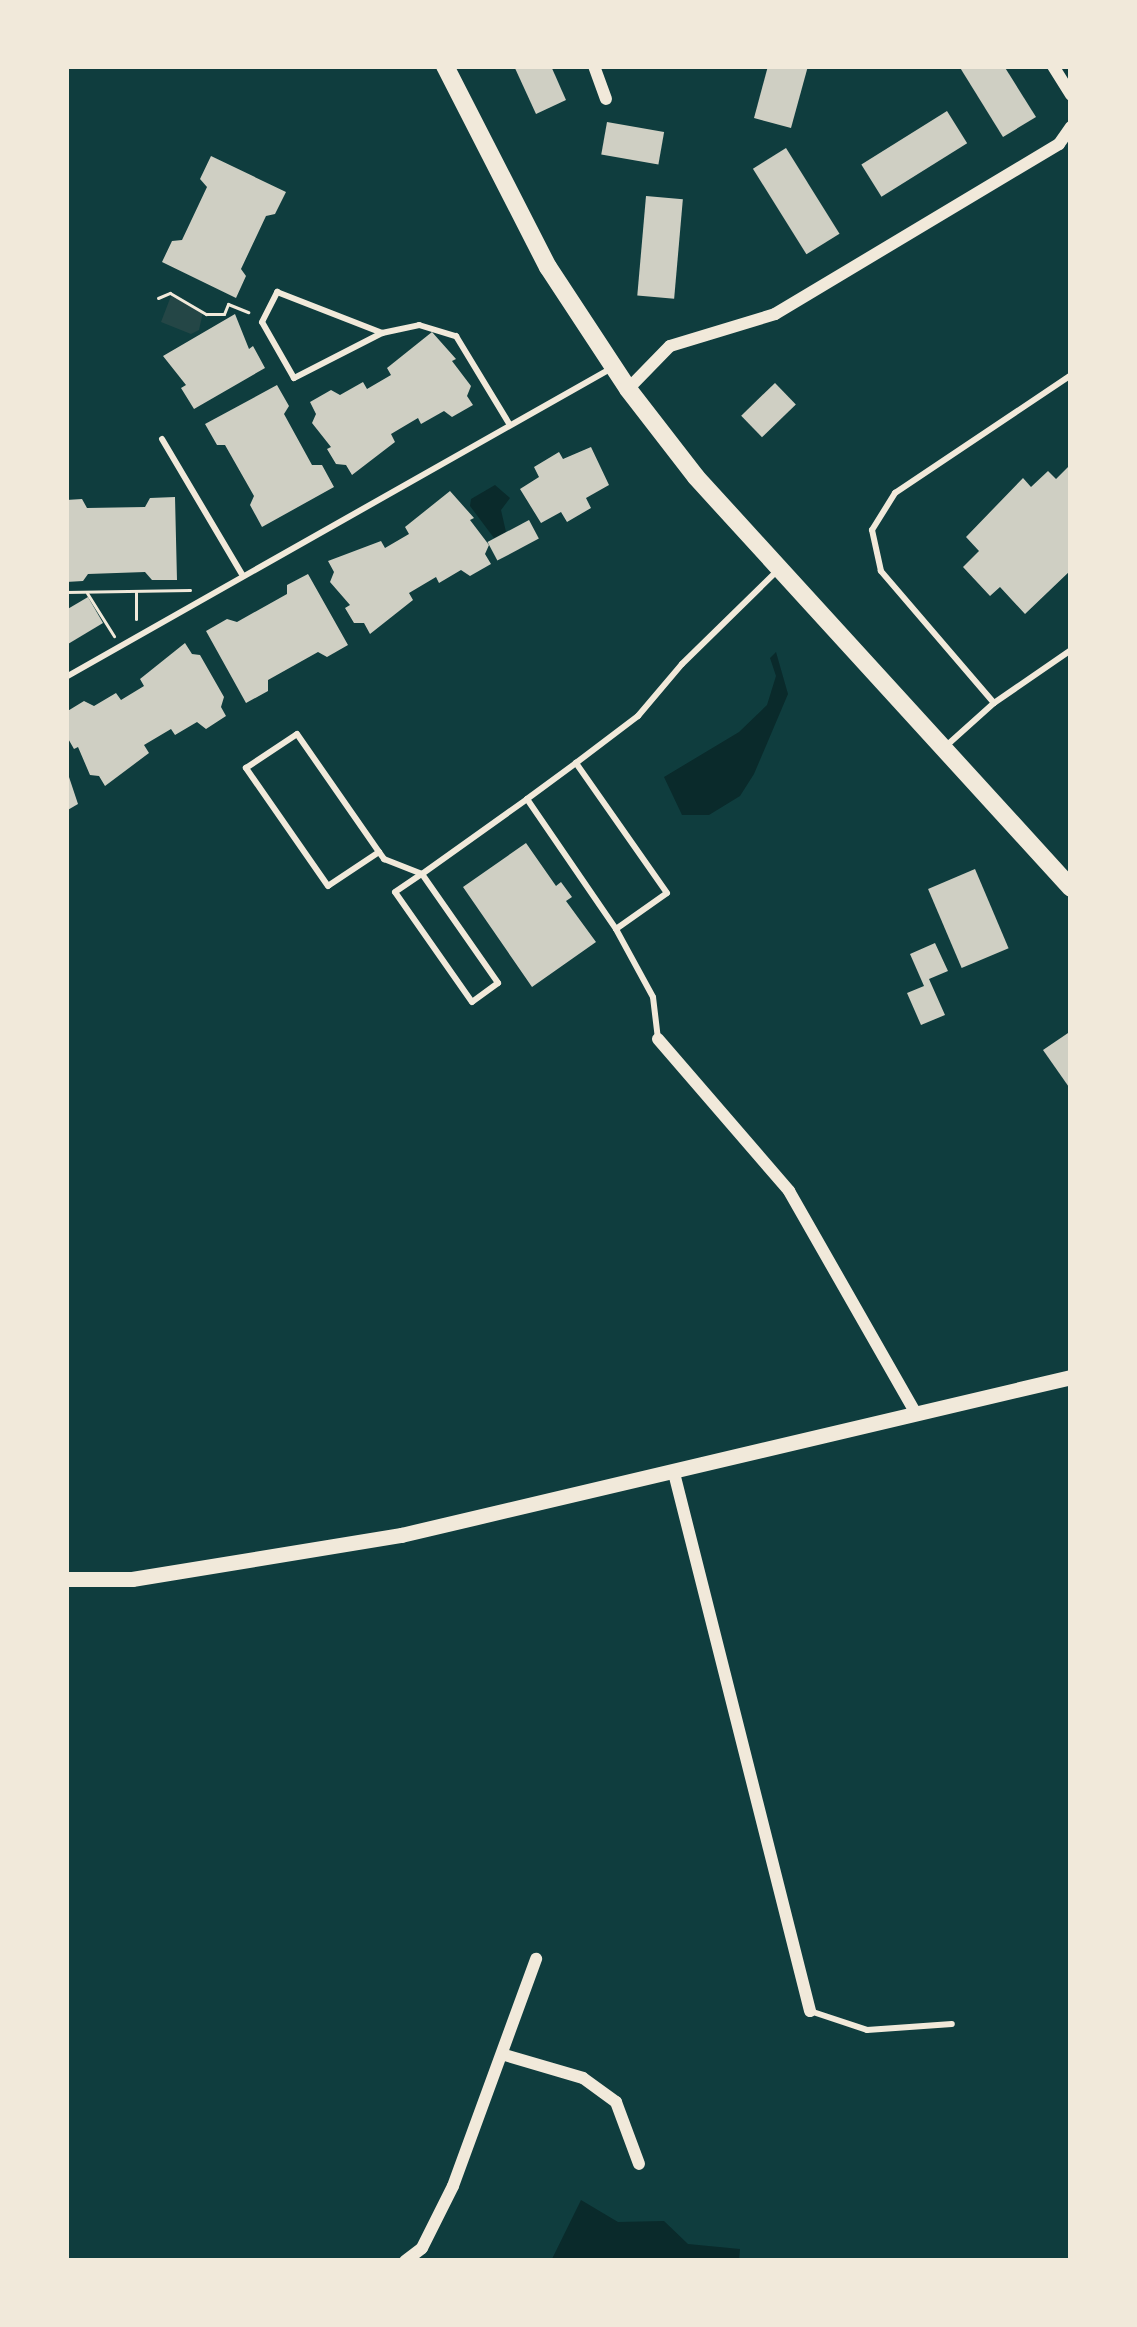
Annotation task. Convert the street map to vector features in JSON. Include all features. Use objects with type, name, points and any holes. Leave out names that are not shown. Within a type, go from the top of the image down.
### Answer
[{"type":"main road","points":[[445,66],[512,204],[628,389],[777,571],[1071,888]]},
{"type":"street","points":[[594,66],[606,99]]},
{"type":"street","points":[[1054,66],[1071,94]]},
{"type":"street","points":[[628,389],[670,346],[776,314],[1059,144],[1071,127]]},
{"type":"street","points":[[658,1039],[789,1192],[915,1412]]},
{"type":"street","points":[[66,1579],[133,1579],[401,1535],[1071,1377]]},
{"type":"street","points":[[674,1473],[810,2011]]},
{"type":"street","points":[[405,2261],[422,2248],[453,2186],[505,2055],[536,1959]]},
{"type":"street","points":[[505,2055],[583,2078],[616,2102],[639,2164]]},
{"type":"lane","points":[[382,333],[277,292],[263,319],[294,378],[382,333],[418,325],[456,335],[510,424]]},
{"type":"lane","points":[[66,677],[614,367]]},
{"type":"lane","points":[[994,703],[881,571],[872,530],[895,493],[1071,375]]},
{"type":"lane","points":[[162,439],[243,576]]},
{"type":"lane","points":[[379,851],[328,886],[246,768],[297,734],[379,851],[422,874],[499,983],[472,1002],[395,892],[422,874],[576,763],[638,716],[682,664],[777,571]]},
{"type":"lane","points":[[944,748],[994,703],[1071,650]]},
{"type":"lane","points":[[576,763],[667,892],[616,929]]},
{"type":"lane","points":[[526,799],[616,929],[653,997],[658,1039]]},
{"type":"lane","points":[[810,2011],[867,2030],[952,2024]]},
{"type":"path","points":[[158,298],[170,293],[206,314],[224,314],[228,304],[263,319]]},
{"type":"path","points":[[66,592],[220,589]]},
{"type":"path","points":[[136,591],[136,638]]},
{"type":"path","points":[[86,592],[120,646]]},
{"type":"shaded area","points":[[171,296],[203,312],[199,330],[191,334],[161,322]]},
{"type":"shaded area","points":[[495,485],[510,498],[501,510],[506,532],[494,538],[470,506],[471,499]]},
{"type":"shaded area","points":[[776,652],[788,694],[754,774],[740,796],[709,815],[682,815],[664,777],[739,732],[767,705],[776,676],[770,658]]},
{"type":"shaded area","points":[[581,2200],[618,2222],[664,2221],[688,2244],[740,2249],[739,2261],[551,2261]]},
{"type":"building","points":[[514,66],[551,66],[566,100],[536,114]]},
{"type":"building","points":[[768,66],[808,66],[791,128],[754,118]]},
{"type":"building","points":[[959,66],[1004,66],[1036,117],[1003,137]]},
{"type":"building","points":[[947,111],[967,143],[881,197],[861,165]]},
{"type":"building","points":[[607,122],[664,132],[658,165],[601,154]]},
{"type":"building","points":[[786,148],[840,234],[806,254],[753,169]]},
{"type":"building","points":[[211,156],[286,192],[275,214],[266,216],[241,269],[246,276],[236,298],[162,262],[172,241],[182,240],[207,187],[200,179]]},
{"type":"building","points":[[646,196],[683,199],[674,299],[637,296]]},
{"type":"building","points":[[235,314],[249,349],[253,346],[265,368],[194,409],[181,388],[186,385],[163,356]]},
{"type":"building","points":[[432,332],[456,359],[452,361],[471,386],[467,396],[473,405],[452,417],[444,411],[421,424],[418,418],[391,434],[395,442],[352,475],[346,465],[336,464],[327,449],[331,447],[312,423],[316,414],[310,402],[331,390],[340,395],[363,382],[367,389],[391,375],[387,368]]},
{"type":"building","points":[[775,383],[796,405],[762,437],[741,416]]},
{"type":"building","points":[[277,385],[289,406],[284,414],[312,465],[322,465],[334,487],[262,527],[250,505],[254,496],[225,445],[217,445],[205,424]]},
{"type":"building","points":[[591,447],[609,485],[586,498],[591,508],[567,522],[561,512],[541,523],[520,489],[539,477],[534,467],[559,452],[563,459]]},
{"type":"building","points":[[1071,464],[1071,570],[1025,614],[1000,587],[990,596],[963,567],[979,551],[966,537],[1023,478],[1031,487],[1048,471],[1056,479]]},
{"type":"building","points":[[450,491],[474,518],[470,520],[489,545],[485,554],[491,564],[470,576],[461,570],[439,583],[436,577],[409,593],[413,600],[370,634],[364,623],[354,623],[345,608],[350,605],[330,582],[334,572],[328,561],[381,541],[385,548],[409,534],[405,527]]},
{"type":"building","points":[[175,497],[177,580],[152,580],[145,572],[88,574],[83,581],[66,582],[66,500],[82,499],[87,508],[145,507],[150,498]]},
{"type":"building","points":[[529,520],[539,539],[497,561],[488,542]]},
{"type":"building","points":[[308,574],[348,645],[327,657],[318,652],[268,680],[268,691],[246,703],[206,631],[227,619],[237,622],[287,594],[287,585]]},
{"type":"building","points":[[88,597],[103,623],[68,644],[66,610]]},
{"type":"building","points":[[185,643],[192,654],[200,655],[224,697],[221,707],[226,716],[206,729],[197,722],[175,735],[171,729],[144,745],[149,753],[105,786],[99,776],[90,775],[78,747],[74,749],[66,735],[66,712],[84,701],[94,706],[116,693],[121,700],[144,686],[140,679]]},
{"type":"building","points":[[66,768],[78,804],[66,811]]},
{"type":"building","points":[[526,843],[556,886],[561,882],[572,897],[566,901],[596,942],[532,987],[463,887]]},
{"type":"building","points":[[975,869],[1009,948],[962,968],[928,889]]},
{"type":"building","points":[[935,943],[948,971],[929,979],[945,1015],[921,1025],[907,993],[924,986],[910,954]]},
{"type":"building","points":[[1071,1031],[1071,1090],[1043,1050]]}]
